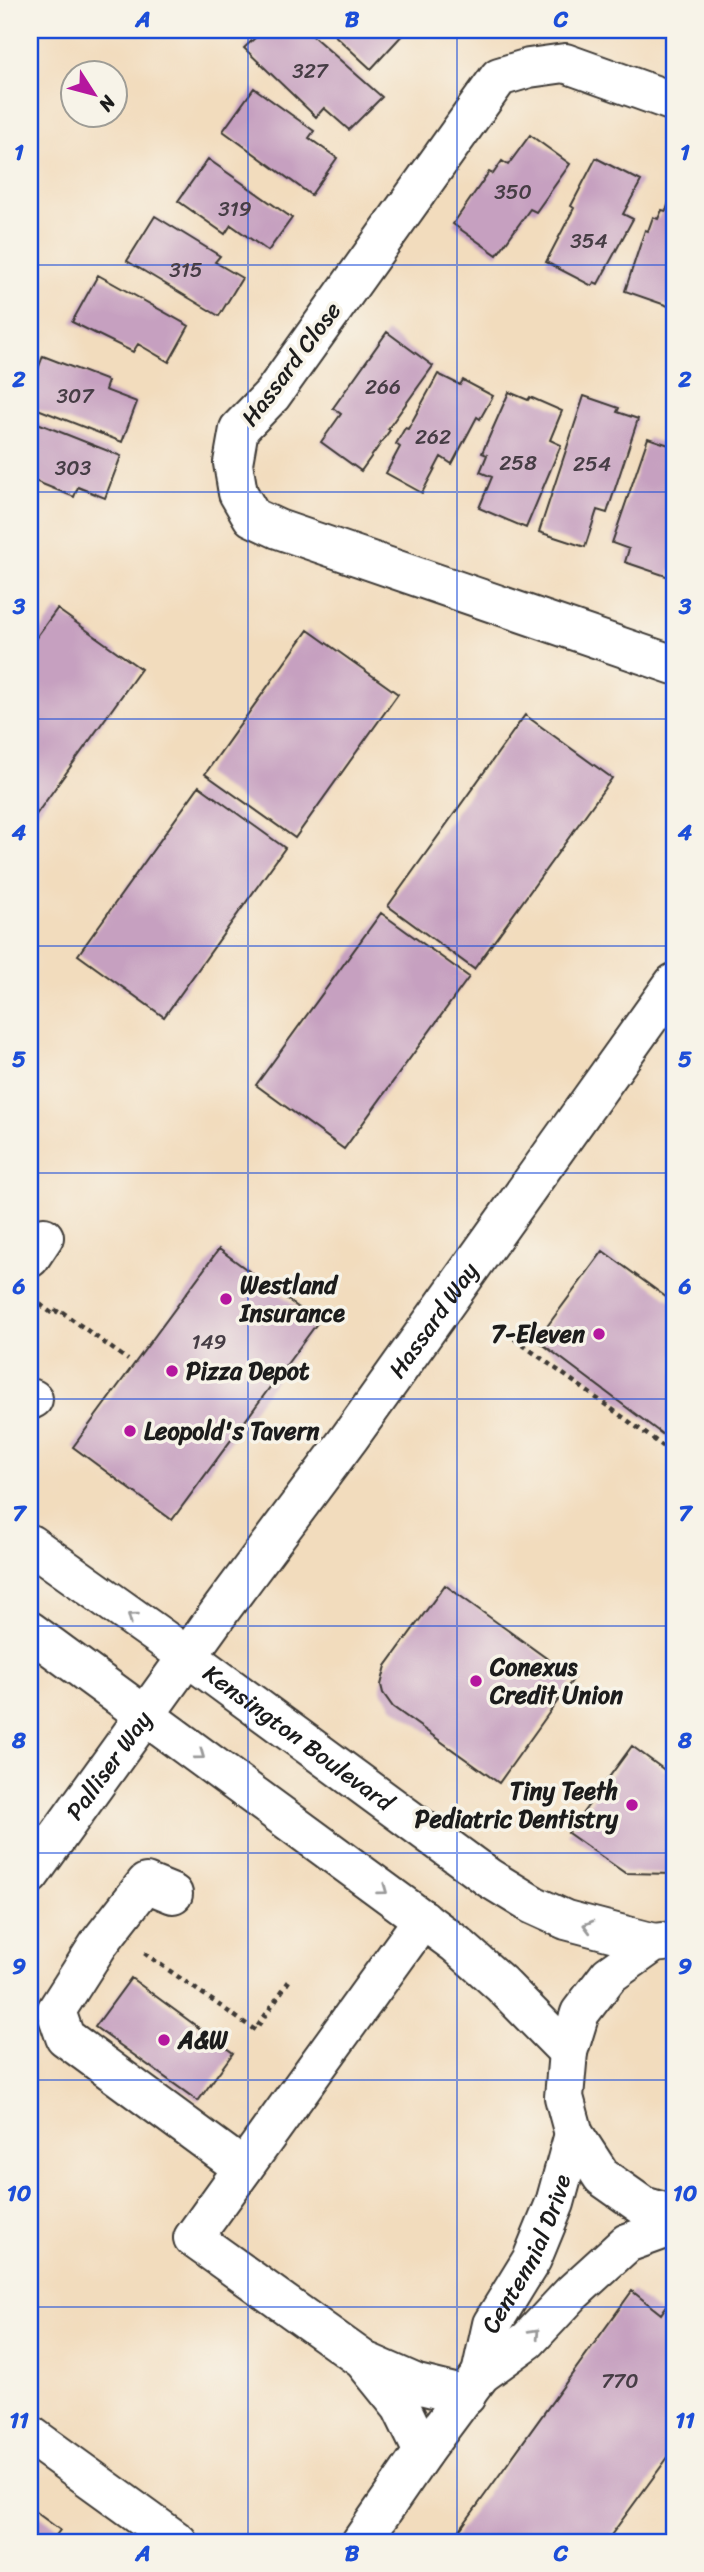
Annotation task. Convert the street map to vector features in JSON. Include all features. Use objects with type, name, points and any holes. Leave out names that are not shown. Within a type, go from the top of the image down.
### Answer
[{"type":"street","name":"Hassard Close","points":[[674,102],[565,62],[529,68],[499,77],[272,395],[239,429],[233,463],[238,493],[252,517],[278,530],[674,665]]},
{"type":"street","name":"Hassard Way","points":[[187,1656],[350,1437],[674,983]]},
{"type":"street","name":"Kensington Boulevard","points":[[30,1544],[489,1878],[533,1905],[574,1923],[664,1942]]},
{"type":"street","points":[[30,1631],[456,1944],[501,1984],[568,2052]]},
{"type":"street","name":"Palliser Way","points":[[30,1875],[187,1656]]},
{"type":"street","points":[[173,1894],[146,1883],[100,1942],[56,2011],[65,2037],[243,2168]]},
{"type":"street","points":[[422,1919],[193,2238],[363,2360],[417,2384],[474,2385]]},
{"type":"street","points":[[664,1942],[610,1975],[580,2013],[568,2052],[564,2096],[574,2134],[602,2177],[643,2206],[674,2215]]},
{"type":"street","name":"Centennial Drive","points":[[474,2385],[492,2324],[532,2259],[555,2203],[574,2134]]},
{"type":"street","name":"Centennial Drive","points":[[361,2542],[423,2452],[474,2385],[528,2340],[572,2292],[627,2243],[674,2226]]},
{"type":"street","points":[[363,2360],[401,2407],[423,2452]]},
{"type":"street","points":[[30,2435],[178,2542]]},
{"type":"path","points":[[30,1297],[54,1315],[58,1309],[128,1360]]},
{"type":"path","points":[[498,1327],[674,1454]]},
{"type":"path","points":[[138,1949],[255,2030],[289,1981]]},
{"type":"building","points":[[248,30],[306,30],[382,97],[349,130],[324,108],[316,117],[244,48],[256,37]]},
{"type":"building","points":[[329,30],[405,30],[406,31],[371,69]]},
{"type":"building","points":[[254,88],[314,131],[309,138],[337,158],[311,195],[223,131]]},
{"type":"building","points":[[530,135],[570,164],[536,212],[530,209],[497,255],[453,224],[489,172],[493,174],[502,161],[508,165]]},
{"type":"building","points":[[596,158],[641,181],[623,214],[633,219],[598,284],[594,282],[592,286],[546,262]]},
{"type":"building","points":[[208,159],[292,218],[268,251],[231,225],[225,234],[178,201]]},
{"type":"building","points":[[674,187],[674,308],[625,291],[645,230],[648,231],[653,217],[658,219],[662,210],[666,211]]},
{"type":"building","points":[[155,216],[220,256],[215,262],[242,278],[219,316],[127,261]]},
{"type":"building","points":[[98,275],[189,326],[169,362],[138,344],[133,352],[72,322]]},
{"type":"building","points":[[387,332],[433,366],[361,471],[321,442],[341,414],[333,408]]},
{"type":"building","points":[[43,356],[108,381],[105,390],[137,402],[122,442],[30,406],[30,390]]},
{"type":"building","points":[[438,374],[460,385],[463,380],[493,396],[480,419],[477,417],[452,464],[441,457],[422,493],[386,473],[400,447],[396,444],[405,428],[408,429]]},
{"type":"building","points":[[509,392],[528,400],[530,397],[562,411],[550,440],[561,445],[526,528],[479,508],[492,477],[480,472],[487,455],[482,453]]},
{"type":"building","points":[[584,396],[619,408],[617,412],[638,419],[607,513],[597,510],[585,547],[539,532]]},
{"type":"building","points":[[30,420],[121,456],[105,498],[78,487],[74,497],[30,479]]},
{"type":"building","points":[[674,430],[674,562],[669,577],[625,562],[629,549],[612,543],[648,438],[669,445]]},
{"type":"building","points":[[57,609],[141,669],[30,823],[30,646]]},
{"type":"building","points":[[308,630],[398,694],[295,838],[205,774]]},
{"type":"building","points":[[525,715],[612,778],[474,969],[388,906]]},
{"type":"building","points":[[199,786],[285,848],[164,1017],[78,955]]},
{"type":"building","points":[[381,913],[469,977],[344,1149],[256,1085]]},
{"type":"building","points":[[219,1249],[318,1322],[172,1520],[73,1447]]},
{"type":"building","points":[[603,1251],[674,1303],[674,1443],[537,1340]]},
{"type":"building","name":"Conexus Credit Union","points":[[445,1585],[574,1678],[499,1783],[393,1707],[383,1693],[381,1685],[386,1666]]},
{"type":"building","name":"Tiny Teeth Pediatric Dentistry","points":[[632,1746],[674,1777],[674,1874],[625,1873],[568,1833]]},
{"type":"building","name":"A&W","points":[[131,1978],[233,2053],[198,2101],[95,2027]]},
{"type":"building","points":[[632,2291],[661,2314],[674,2295],[674,2449],[606,2542],[451,2542]]},
{"type":"building","points":[[30,2508],[60,2530],[51,2542],[30,2542]]},
{"type":"place","name":"Westland Insurance","points":[[226,1299]]},
{"type":"place","name":"7-Eleven","points":[[599,1334]]},
{"type":"place","name":"Pizza Depot","points":[[172,1371]]},
{"type":"place","name":"Leopold's Tavern","points":[[130,1431]]},
{"type":"place","name":"Conexus Credit Union","points":[[476,1681]]},
{"type":"place","name":"Tiny Teeth Pediatric Dentistry","points":[[632,1805]]},
{"type":"place","name":"A&W","points":[[164,2040]]}]
